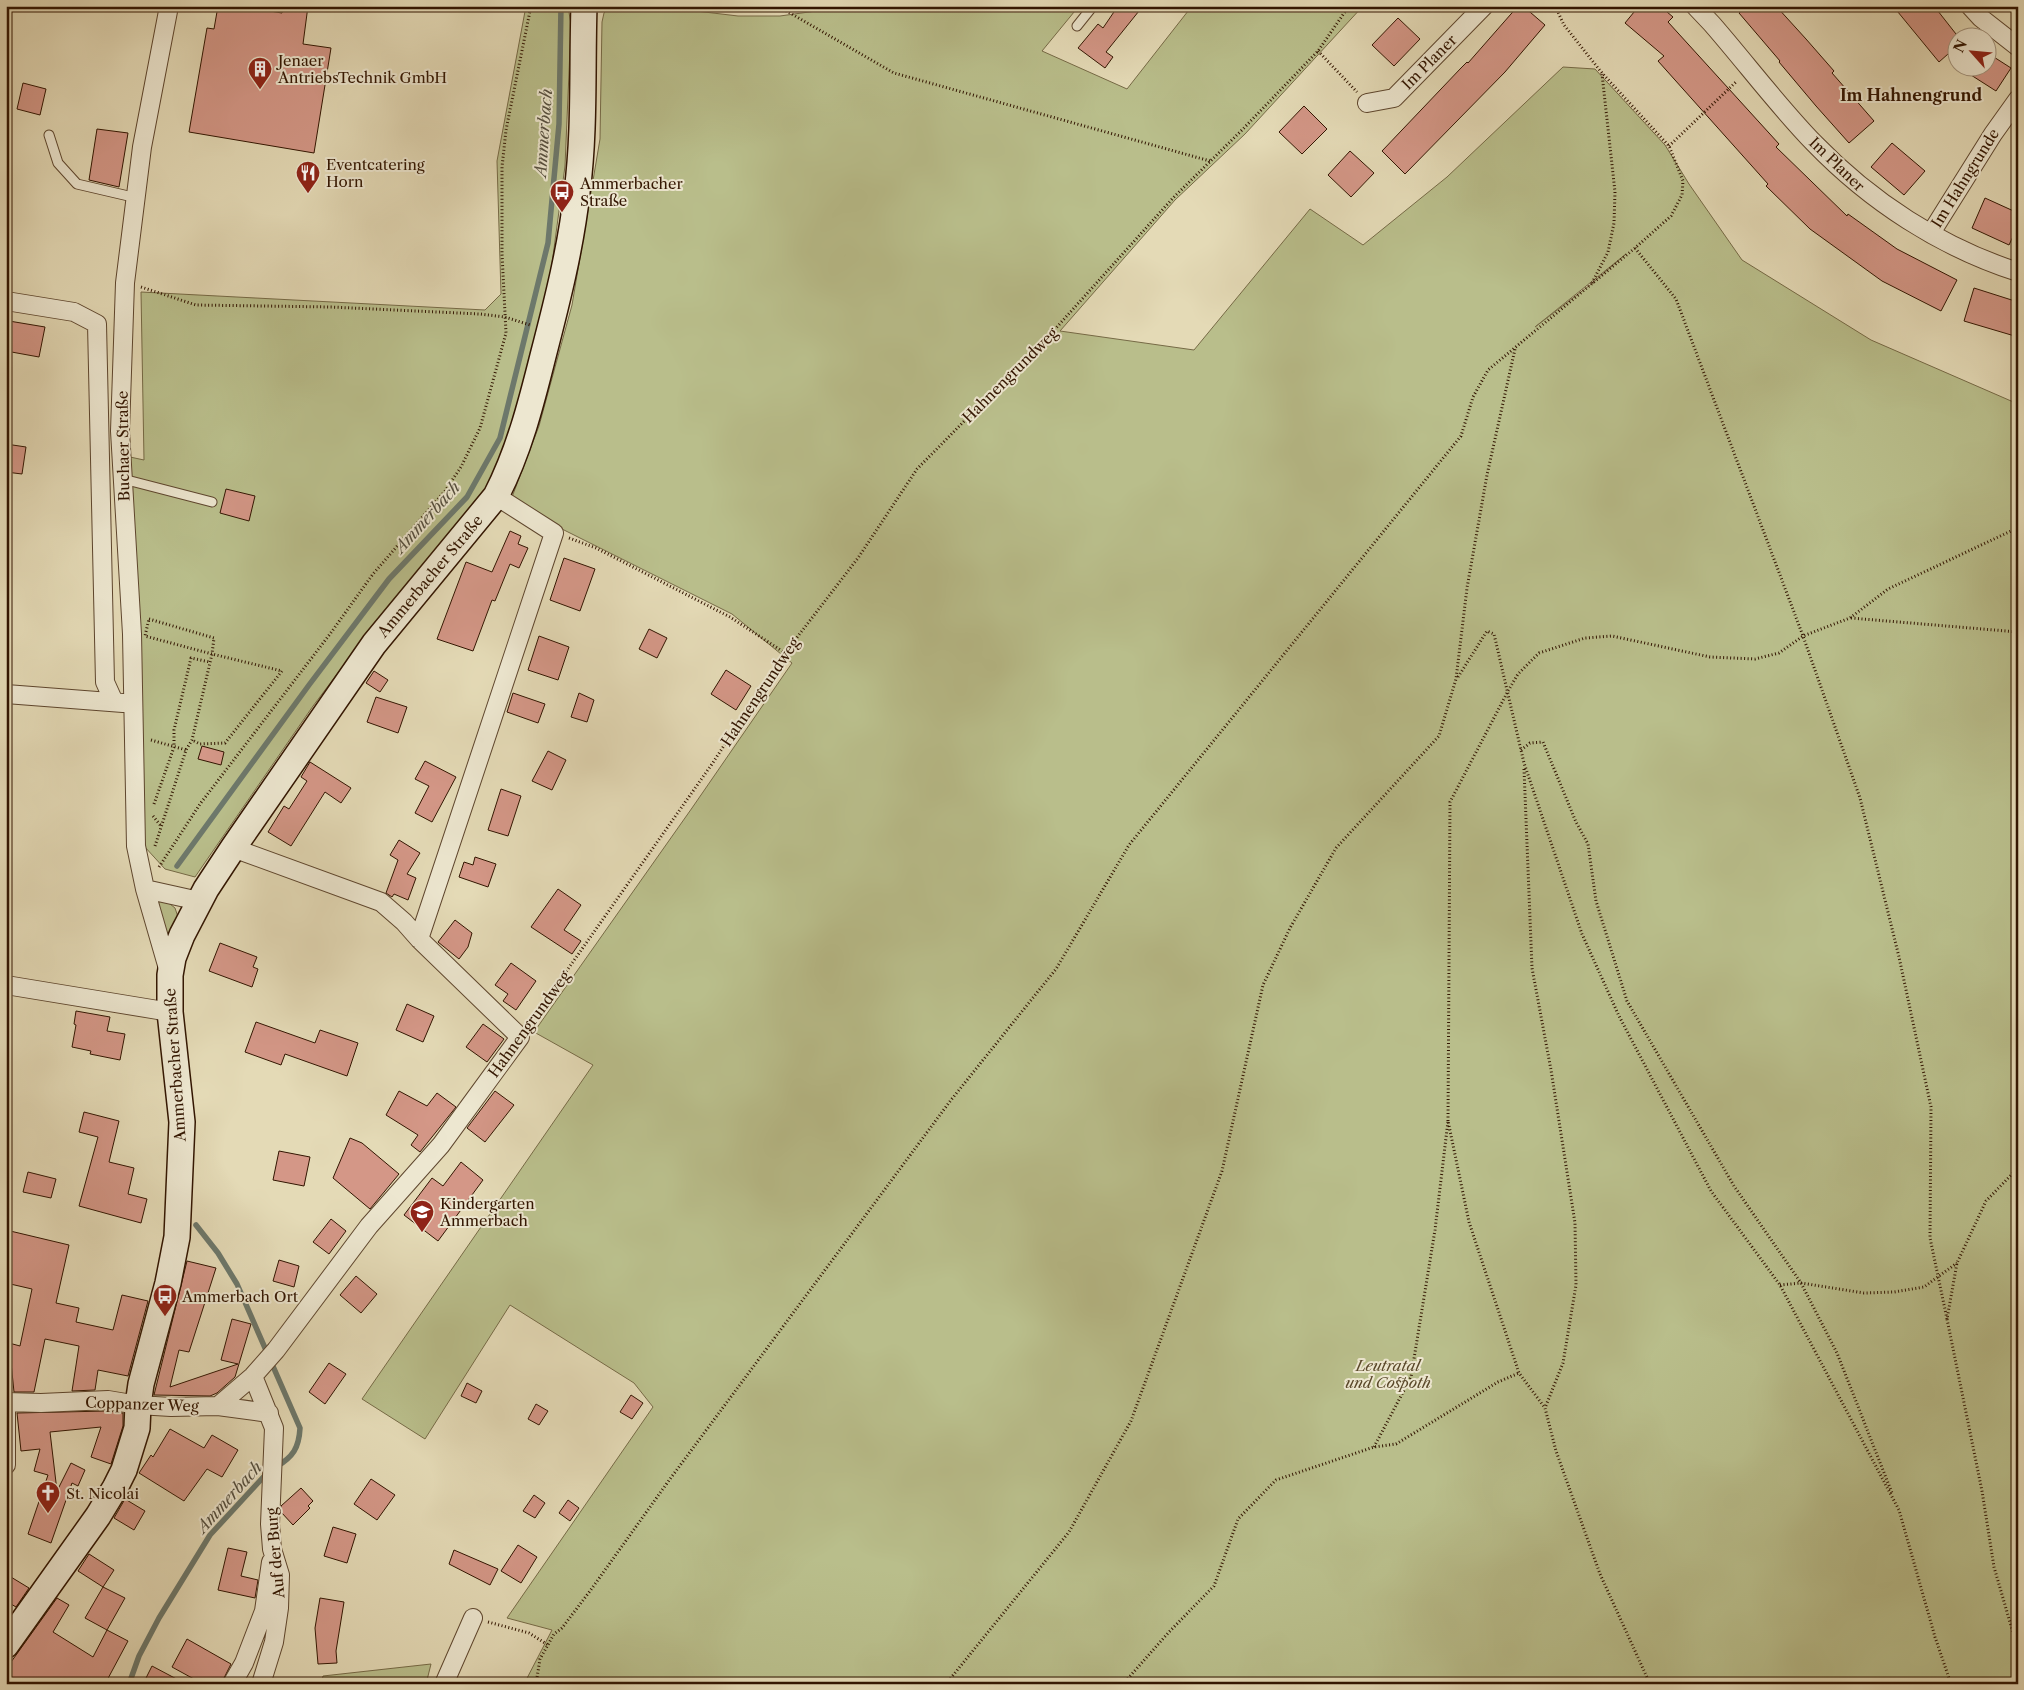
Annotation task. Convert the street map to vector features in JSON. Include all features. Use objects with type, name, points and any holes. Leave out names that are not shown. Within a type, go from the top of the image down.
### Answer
[{"type":"main road","name":"Ammerbacher Straße","points":[[10,1631],[67,1561],[115,1488],[124,1470],[137,1428],[138,1405],[143,1374],[176,1247],[179,1219],[182,1122],[170,1012],[170,975],[173,958],[199,901],[233,848],[374,644],[496,496],[515,455],[530,408],[560,287],[577,192],[581,146],[584,6]]},
{"type":"street","name":"Buchaer Straße","points":[[169,6],[142,147],[125,283],[120,431],[132,634],[136,846],[145,888],[170,975]]},
{"type":"street","name":"Im Planer","points":[[1367,103],[1394,98],[1484,6]]},
{"type":"street","name":"Im Planer","points":[[1695,6],[1751,68],[1813,142],[1871,196],[1931,233],[1980,259],[2018,272]]},
{"type":"street","points":[[1970,6],[1981,18],[2018,47]]},
{"type":"street","name":"Im Hahngrunde","points":[[1931,233],[1993,134],[2018,99]]},
{"type":"street","name":"Buchaer Straße","points":[[6,301],[74,312],[97,324],[105,682],[114,702]]},
{"type":"street","points":[[419,939],[554,533],[496,496]]},
{"type":"street","points":[[6,694],[133,704]]},
{"type":"street","points":[[233,848],[381,902],[404,922],[419,939],[520,1037]]},
{"type":"street","points":[[145,888],[199,901]]},
{"type":"street","points":[[6,986],[170,1012]]},
{"type":"street","name":"Hahnengrundweg","points":[[218,1406],[257,1371],[276,1350],[369,1226],[441,1145],[520,1037]]},
{"type":"street","points":[[218,1406],[269,1413],[257,1371]]},
{"type":"street","name":"Coppanzer Weg","points":[[6,1402],[41,1403],[108,1400],[138,1405],[171,1407],[218,1406]]},
{"type":"street","points":[[6,1402],[6,1465]]},
{"type":"street","name":"Auf der Burg","points":[[261,1684],[274,1642],[279,1608],[280,1575],[272,1549],[270,1524],[274,1428],[269,1413]]},
{"type":"street","points":[[232,1684],[244,1663],[264,1611],[272,1549]]},
{"type":"street","points":[[444,1684],[473,1618]]},
{"type":"lane","points":[[1077,26],[1093,6]]},
{"type":"lane","points":[[49,135],[58,163],[77,184],[137,198]]},
{"type":"lane","points":[[123,479],[212,502]]},
{"type":"path","points":[[145,888],[200,804],[259,725],[304,668],[373,574],[453,480],[480,428],[506,334],[501,219],[502,167],[506,130],[531,6]]},
{"type":"path","name":"Hahnengrundweg","points":[[520,1037],[712,764],[785,653],[858,558],[917,469],[1056,328],[1173,198],[1318,50],[1349,6]]},
{"type":"path","points":[[536,1684],[540,1659],[554,1634],[562,1628],[590,1592],[670,1479],[951,1100],[1056,969],[1129,845],[1461,436],[1473,397],[1488,370],[1671,216],[1682,195],[1683,181],[1669,146],[1602,73],[1564,25],[1555,6]]},
{"type":"path","points":[[783,9],[894,73],[1211,161]]},
{"type":"path","points":[[1318,50],[1350,84]]},
{"type":"path","points":[[1669,146],[1751,68]]},
{"type":"path","points":[[1590,285],[1608,252],[1614,224],[1615,192],[1602,73]]},
{"type":"path","points":[[1635,248],[1676,299],[1803,636],[1860,798],[1899,958],[1931,1108],[1930,1238],[1982,1491],[1994,1567],[2018,1650]]},
{"type":"path","points":[[136,285],[196,305],[340,308],[505,317],[519,323]]},
{"type":"path","points":[[946,1684],[1069,1532],[1131,1421],[1222,1171],[1263,985],[1290,928],[1336,848],[1439,736],[1456,679],[1467,588],[1487,475],[1515,348]]},
{"type":"path","points":[[1374,1447],[1411,1377],[1435,1230],[1448,1121],[1450,802],[1518,674],[1538,653],[1585,638],[1612,636],[1710,657],[1755,659],[1779,653],[1803,636],[1850,618],[1888,589],[2011,531],[2018,531]]},
{"type":"path","points":[[554,533],[596,548],[669,584],[730,617],[785,653]]},
{"type":"path","points":[[1850,618],[2018,632]]},
{"type":"path","points":[[154,848],[186,750],[192,740],[212,654],[214,638],[150,619],[145,636],[212,654],[282,671],[225,743],[200,744],[192,740]]},
{"type":"path","points":[[1456,679],[1487,631],[1494,634],[1524,763],[1582,934],[1619,1016],[1711,1191],[1780,1285],[1899,1510]]},
{"type":"path","points":[[161,826],[153,816],[153,805],[174,747],[174,730],[191,658],[210,662]]},
{"type":"path","points":[[144,738],[186,750]]},
{"type":"path","points":[[1521,750],[1530,743],[1543,742],[1576,822],[1588,844],[1596,901],[1628,1001],[1734,1186],[1801,1284],[1837,1353],[1899,1510],[1935,1637],[1951,1684]]},
{"type":"path","points":[[1524,763],[1532,968],[1551,1070],[1575,1223],[1576,1285],[1563,1363],[1545,1408]]},
{"type":"path","points":[[1448,1121],[1469,1222],[1519,1373],[1545,1408],[1556,1451],[1600,1574],[1650,1684]]},
{"type":"path","points":[[1947,1319],[1957,1263],[1986,1201],[2018,1168]]},
{"type":"path","points":[[1780,1285],[1801,1284],[1864,1293],[1894,1292],[1924,1287],[1957,1263]]},
{"type":"path","points":[[1123,1684],[1169,1632],[1214,1586],[1238,1519],[1276,1480],[1374,1447],[1396,1444],[1498,1382],[1519,1373]]},
{"type":"path","points":[[473,1618],[529,1633],[548,1645]]},
{"type":"green space","points":[[526,6],[568,6],[571,25],[565,166],[547,301],[516,423],[491,494],[386,609],[313,706],[195,877],[165,869],[144,846],[130,457],[144,460],[141,292],[485,310],[501,294],[497,161]]},
{"type":"green space","name":"Leutratal und Cospoth","points":[[610,6],[654,6],[738,16],[780,16],[852,6],[1079,6],[1042,51],[1127,89],[1192,6],[1363,6],[1245,134],[1175,200],[1060,331],[1194,350],[1310,209],[1363,245],[1447,177],[1563,67],[1595,69],[1665,145],[1689,184],[1742,260],[1871,340],[2018,404],[2018,1684],[524,1684],[552,1630],[507,1618],[653,1407],[634,1383],[510,1305],[425,1439],[362,1399],[593,1065],[534,1032],[792,663],[732,614],[558,527],[512,497],[539,426],[572,305],[600,139],[602,22],[604,13]],"holes":[[[1626,254],[1590,285],[1535,327]]]},
{"type":"green space","points":[[165,900],[175,908],[179,920],[168,936],[163,933],[156,918],[159,901]]},
{"type":"green space","points":[[431,1664],[426,1684],[321,1684],[323,1676]]},
{"type":"building","name":"Jenaer AntriebsTechnik GmbH","points":[[218,6],[240,6],[282,13],[283,6],[308,6],[303,44],[331,48],[314,153],[189,132],[207,28],[214,29]]},
{"type":"building","points":[[1118,6],[1143,6],[1106,52],[1113,57],[1105,68],[1078,48],[1098,24],[1103,28]]},
{"type":"building","points":[[1518,6],[1523,6],[1545,25],[1505,72],[1405,174],[1382,151],[1461,68],[1468,63]]},
{"type":"building","points":[[1639,6],[1660,6],[1673,17],[1668,22],[1779,144],[1776,147],[1847,216],[1848,214],[1897,249],[1957,280],[1941,311],[1882,281],[1810,229],[1766,186],[1768,184],[1658,61],[1664,56],[1625,23]]},
{"type":"building","points":[[1747,6],[1776,6],[1834,71],[1832,73],[1874,121],[1849,143],[1739,13]]},
{"type":"building","points":[[1893,6],[1934,6],[1951,28],[1946,28],[1946,56],[1939,62]]},
{"type":"building","points":[[1398,18],[1420,39],[1394,66],[1372,45]]},
{"type":"building","points":[[1996,58],[2011,68],[1996,91],[1976,78],[1996,78]]},
{"type":"building","points":[[23,83],[46,89],[40,115],[17,109]]},
{"type":"building","points":[[1304,106],[1327,129],[1302,154],[1279,132]]},
{"type":"building","points":[[97,129],[128,133],[119,187],[89,180]]},
{"type":"building","points":[[1892,143],[1925,171],[1904,195],[1871,167]]},
{"type":"building","points":[[1350,151],[1374,173],[1351,197],[1328,175]]},
{"type":"building","points":[[1985,198],[2018,213],[2018,226],[2009,245],[1972,228]]},
{"type":"building","points":[[1974,288],[2018,302],[2018,337],[1964,321]]},
{"type":"building","points":[[9,321],[45,327],[39,357],[6,351]]},
{"type":"building","points":[[6,444],[26,447],[22,474],[6,472]]},
{"type":"building","points":[[226,489],[255,496],[249,521],[220,513]]},
{"type":"building","points":[[510,531],[521,536],[518,544],[528,548],[519,568],[510,564],[495,601],[492,600],[473,651],[437,639],[466,562],[492,572]]},
{"type":"building","points":[[564,558],[595,569],[580,611],[550,600]]},
{"type":"building","points":[[649,629],[667,638],[657,658],[639,649]]},
{"type":"building","points":[[539,636],[569,647],[558,680],[528,670]]},
{"type":"building","points":[[726,670],[751,686],[736,710],[711,694]]},
{"type":"building","points":[[374,671],[388,680],[380,692],[366,683]]},
{"type":"building","points":[[513,693],[545,704],[538,723],[507,712]]},
{"type":"building","points":[[579,693],[594,700],[587,722],[571,717]]},
{"type":"building","points":[[376,697],[407,707],[398,733],[367,722]]},
{"type":"building","points":[[202,746],[224,752],[221,765],[198,759]]},
{"type":"building","points":[[548,751],[566,760],[552,790],[532,781]]},
{"type":"building","points":[[425,761],[456,777],[432,822],[415,813],[429,786],[415,779]]},
{"type":"building","points":[[310,762],[351,788],[341,803],[325,792],[291,846],[268,832],[284,806],[289,809],[307,781],[301,777]]},
{"type":"building","points":[[501,789],[521,796],[508,836],[488,830]]},
{"type":"building","points":[[399,840],[420,853],[407,874],[416,878],[408,900],[394,894],[392,897],[386,893],[398,860],[390,855]]},
{"type":"building","points":[[475,857],[496,864],[488,887],[459,877],[464,862],[473,865]]},
{"type":"building","points":[[558,889],[581,905],[564,930],[581,941],[572,954],[531,927]]},
{"type":"building","points":[[455,920],[472,933],[468,947],[459,959],[438,942]]},
{"type":"building","points":[[220,943],[257,957],[253,967],[258,969],[252,987],[209,971]]},
{"type":"building","points":[[511,963],[536,981],[516,1010],[503,1001],[508,994],[495,985]]},
{"type":"building","points":[[407,1004],[434,1016],[423,1042],[396,1030]]},
{"type":"building","points":[[76,1011],[110,1017],[107,1031],[125,1034],[120,1060],[90,1054],[91,1051],[72,1047],[76,1025],[74,1024]]},
{"type":"building","points":[[256,1022],[315,1043],[320,1030],[358,1043],[347,1076],[285,1054],[281,1065],[245,1052]]},
{"type":"building","points":[[483,1024],[504,1039],[487,1062],[466,1047]]},
{"type":"building","points":[[399,1091],[427,1106],[437,1093],[456,1107],[420,1152],[411,1145],[418,1135],[386,1115]]},
{"type":"building","points":[[495,1091],[514,1105],[485,1142],[467,1128]]},
{"type":"building","points":[[84,1112],[119,1121],[109,1162],[134,1168],[128,1194],[147,1199],[141,1223],[79,1206],[98,1137],[79,1132]]},
{"type":"building","points":[[350,1138],[362,1143],[399,1174],[370,1209],[333,1178]]},
{"type":"building","points":[[279,1151],[310,1157],[304,1186],[273,1180]]},
{"type":"building","points":[[461,1162],[483,1180],[438,1241],[404,1215],[432,1178],[443,1186]]},
{"type":"building","points":[[28,1172],[56,1179],[51,1198],[23,1192]]},
{"type":"building","points":[[331,1219],[346,1231],[329,1254],[313,1242]]},
{"type":"building","points":[[6,1230],[69,1245],[56,1303],[79,1308],[76,1322],[113,1330],[122,1295],[148,1301],[128,1376],[98,1370],[95,1390],[72,1391],[79,1346],[45,1339],[34,1392],[14,1392],[9,1343],[20,1346],[32,1289],[6,1283]]},
{"type":"building","points":[[279,1260],[299,1266],[294,1287],[273,1281]]},
{"type":"building","points":[[187,1261],[216,1268],[189,1352],[179,1350],[170,1387],[238,1364],[221,1360],[232,1319],[251,1324],[235,1377],[217,1393],[210,1396],[154,1395]]},
{"type":"building","points":[[356,1276],[377,1294],[361,1313],[340,1295]]},
{"type":"building","points":[[329,1363],[346,1374],[325,1404],[309,1392]]},
{"type":"building","points":[[467,1383],[482,1391],[476,1403],[461,1396]]},
{"type":"building","points":[[631,1395],[643,1403],[632,1419],[620,1412]]},
{"type":"building","points":[[536,1404],[548,1411],[539,1425],[528,1419]]},
{"type":"building","points":[[107,1411],[123,1413],[123,1426],[111,1464],[91,1457],[101,1427],[50,1432],[57,1491],[71,1463],[85,1470],[78,1486],[72,1483],[51,1543],[28,1534],[48,1475],[34,1471],[40,1449],[21,1451],[17,1413]]},
{"type":"building","points":[[170,1429],[204,1448],[212,1435],[238,1450],[222,1477],[207,1469],[184,1501],[139,1473],[151,1455],[153,1457]]},
{"type":"building","points":[[371,1479],[395,1495],[377,1520],[354,1504]]},
{"type":"building","points":[[301,1488],[313,1501],[308,1506],[310,1508],[293,1525],[281,1512],[281,1506]]},
{"type":"building","points":[[534,1495],[545,1503],[535,1518],[523,1511]]},
{"type":"building","points":[[125,1499],[145,1511],[134,1530],[114,1518]]},
{"type":"building","points":[[568,1500],[579,1508],[570,1521],[559,1513]]},
{"type":"building","points":[[333,1527],[356,1534],[347,1563],[324,1556]]},
{"type":"building","points":[[518,1545],[537,1557],[521,1583],[501,1571]]},
{"type":"building","points":[[228,1548],[247,1552],[241,1576],[258,1580],[255,1598],[218,1590]]},
{"type":"building","points":[[454,1550],[498,1569],[490,1585],[449,1564]]},
{"type":"building","points":[[89,1554],[114,1570],[103,1587],[78,1571]]},
{"type":"building","points":[[6,1574],[29,1588],[16,1607],[6,1601]]},
{"type":"building","points":[[103,1587],[125,1598],[107,1630],[85,1618]]},
{"type":"building","points":[[57,1598],[69,1605],[53,1632],[93,1657],[107,1630],[128,1641],[105,1684],[6,1684],[6,1669]]},
{"type":"building","points":[[320,1598],[344,1602],[336,1651],[337,1663],[318,1664],[315,1628]]},
{"type":"building","points":[[187,1639],[231,1664],[221,1684],[203,1684],[172,1667]]},
{"type":"building","points":[[152,1666],[186,1684],[143,1684]]},
{"type":"waterway","name":"Ammerbach","points":[[177,866],[389,579],[467,497],[500,438],[548,243],[559,124],[561,6]]},
{"type":"waterway","name":"Ammerbach","points":[[196,1225],[218,1253],[237,1284],[300,1428],[298,1441],[291,1456],[276,1467]]},
{"type":"waterway","name":"Ammerbach","points":[[129,1684],[139,1656],[159,1618],[210,1535],[268,1472]]},
{"type":"place","name":"Jenaer AntriebsTechnik GmbH","points":[[260,90]]},
{"type":"place","name":"Eventcatering Horn","points":[[308,194]]},
{"type":"place","name":"Ammerbacher Straße","points":[[562,213]]},
{"type":"place","name":"Kindergarten Ammerbach","points":[[422,1233]]},
{"type":"place","name":"Ammerbach Ort","points":[[165,1317]]},
{"type":"place","name":"St. Nicolai","points":[[48,1514]]},
{"type":"district","name":"Im Hahnengrund","points":[[1911,95]]}]
